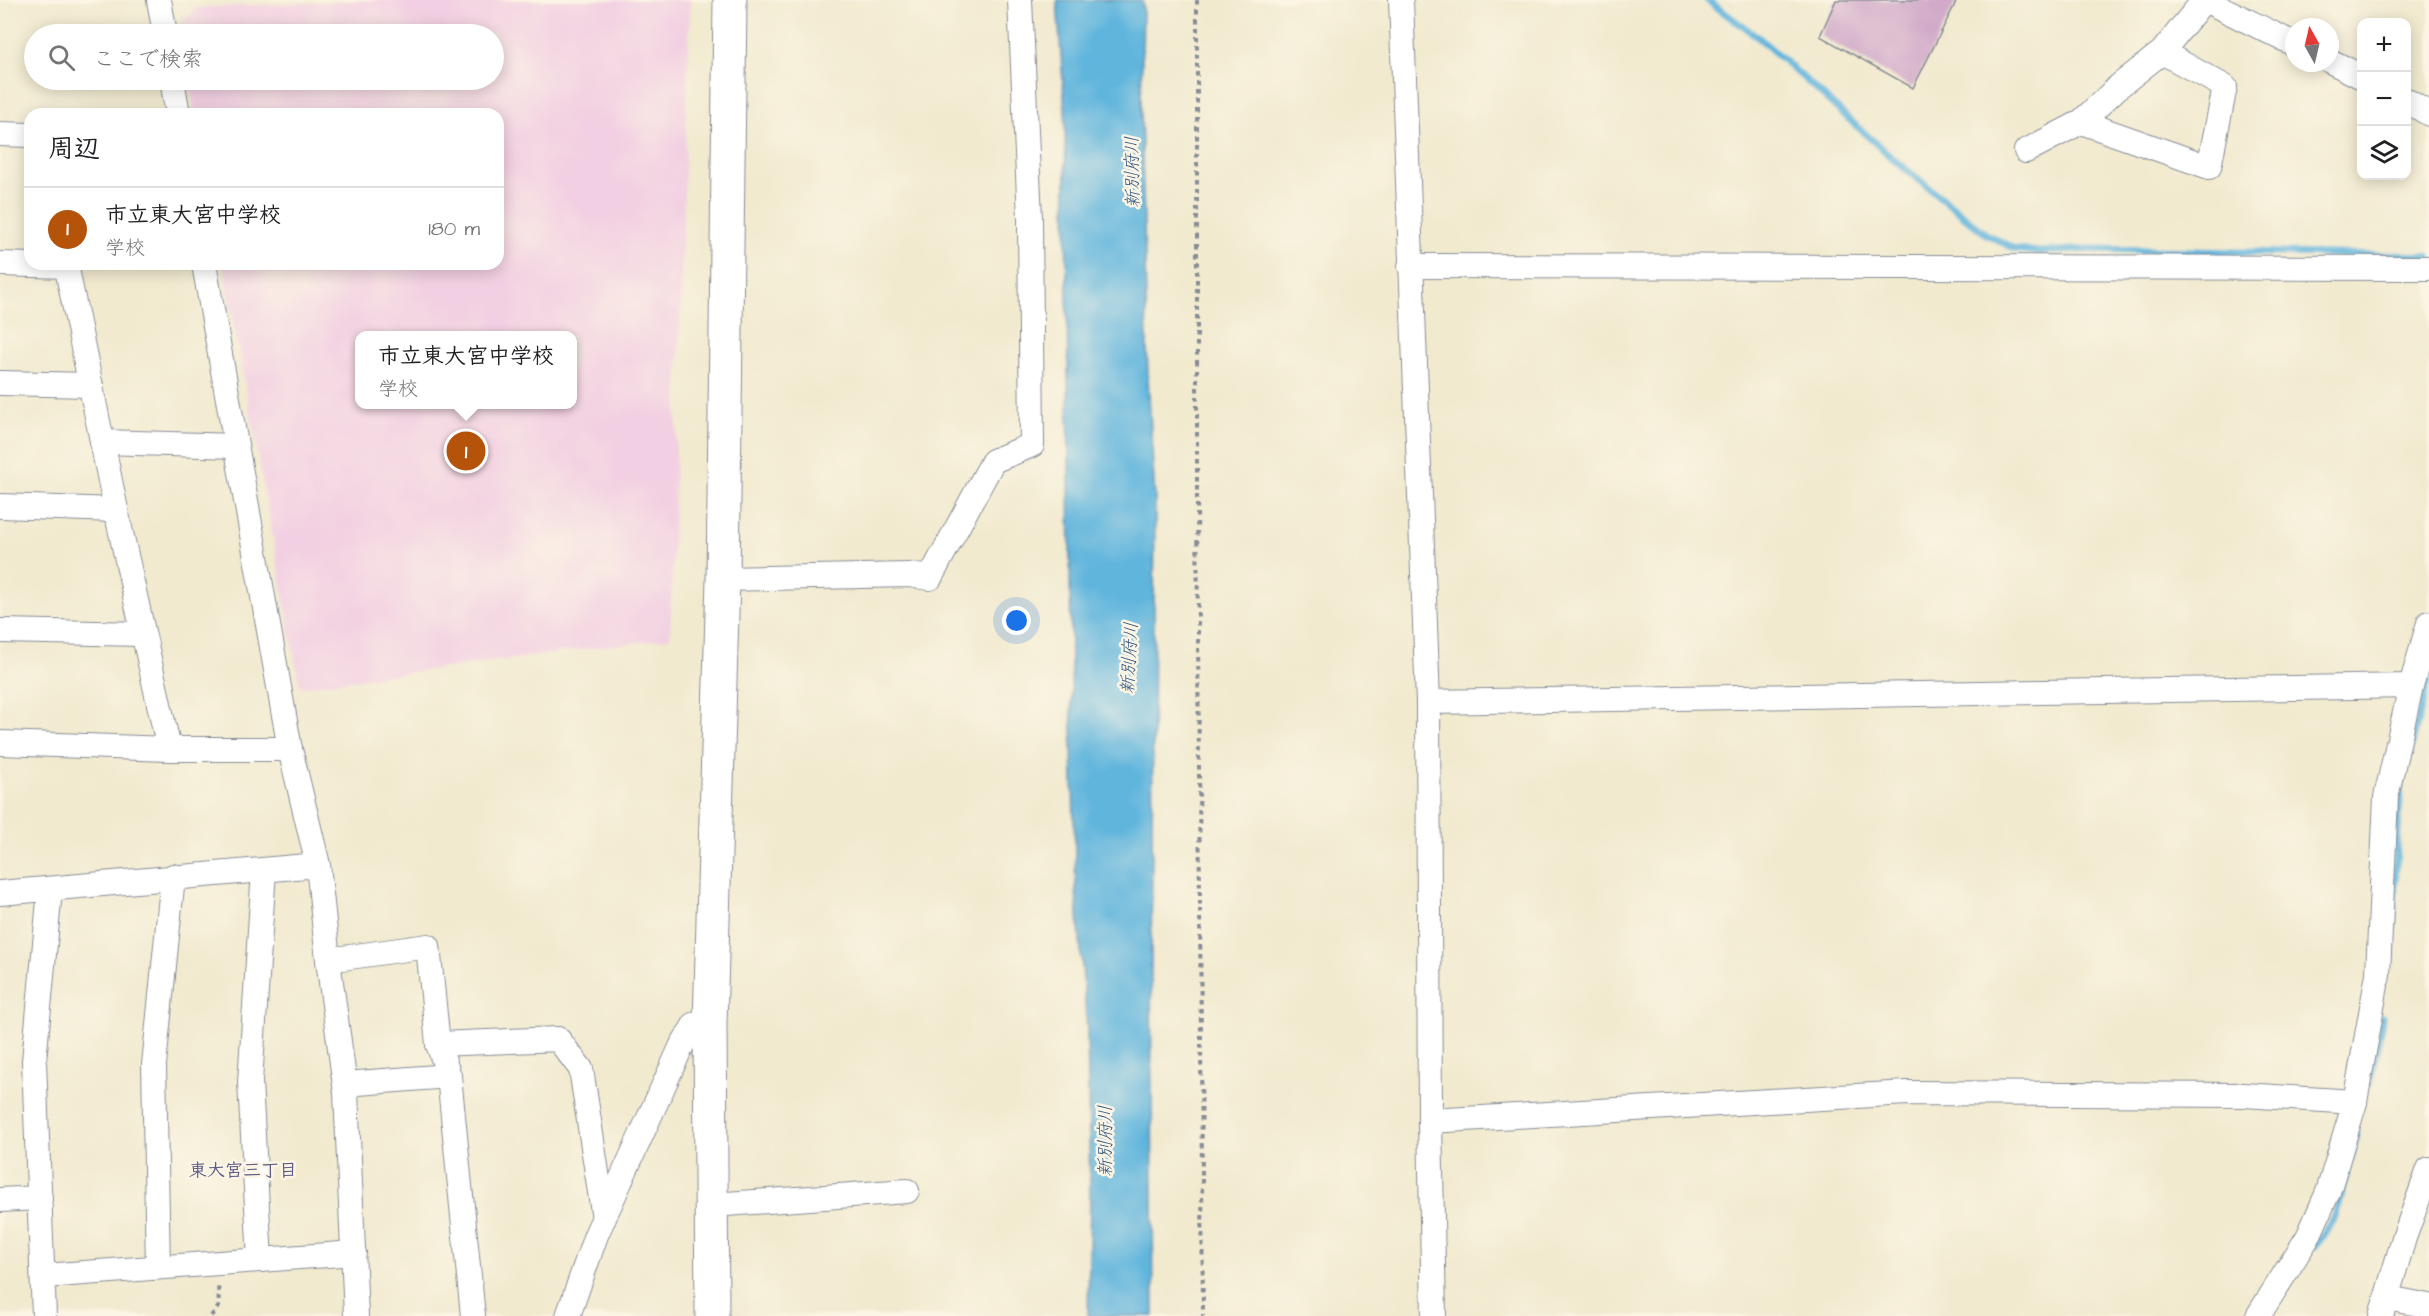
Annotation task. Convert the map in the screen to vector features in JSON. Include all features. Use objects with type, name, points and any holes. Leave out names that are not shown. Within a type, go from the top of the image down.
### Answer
[{"type":"street","points":[[159,0],[163,24]]},
{"type":"street","points":[[712,1316],[710,1023],[723,579],[730,0]]},
{"type":"street","points":[[723,579],[909,575],[930,578],[993,461],[1032,445],[1030,219],[1020,0]]},
{"type":"street","points":[[1401,0],[1428,702],[1430,1120],[1434,1316]]},
{"type":"street","points":[[2026,151],[2081,122],[2119,86],[2162,52],[2205,0],[2285,40]]},
{"type":"street","points":[[2081,122],[2209,167],[2225,87],[2162,52]]},
{"type":"street","points":[[2339,66],[2357,75]]},
{"type":"street","points":[[174,90],[177,108]]},
{"type":"street","points":[[2411,103],[2429,114]]},
{"type":"street","points":[[0,134],[24,135]]},
{"type":"street","points":[[0,264],[24,264]]},
{"type":"street","points":[[1410,266],[2429,268]]},
{"type":"street","points":[[67,270],[168,749]]},
{"type":"street","points":[[205,270],[290,749],[318,865],[345,1084],[356,1316]]},
{"type":"street","points":[[0,383],[91,385]]},
{"type":"street","points":[[102,442],[236,446]]},
{"type":"street","points":[[0,506],[116,510]]},
{"type":"street","points":[[2258,1316],[2308,1237],[2328,1192],[2355,1102],[2378,974],[2386,797],[2410,686],[2429,623]]},
{"type":"street","points":[[0,631],[143,634]]},
{"type":"street","points":[[1428,702],[2410,686]]},
{"type":"street","points":[[0,743],[168,749],[290,749]]},
{"type":"street","points":[[0,893],[318,865]]},
{"type":"street","points":[[260,1260],[250,1082],[264,870]]},
{"type":"street","points":[[158,1267],[154,1065],[173,876]]},
{"type":"street","points":[[44,1316],[34,1061],[50,890]]},
{"type":"street","points":[[328,960],[428,946],[438,1044],[449,1076],[473,1316]]},
{"type":"street","points":[[568,1316],[604,1218],[682,1045],[695,1024],[710,1023]]},
{"type":"street","points":[[438,1044],[558,1039],[581,1069],[604,1218]]},
{"type":"street","points":[[345,1084],[449,1076]]},
{"type":"street","points":[[1430,1120],[1907,1093],[2244,1095],[2355,1102]]},
{"type":"street","points":[[2429,1169],[2404,1238],[2384,1307],[2429,1306]]},
{"type":"street","points":[[712,1205],[907,1191]]},
{"type":"street","points":[[0,1200],[40,1198]]},
{"type":"street","points":[[44,1276],[354,1252]]},
{"type":"path","points":[[1197,0],[1197,499],[1203,1316]]},
{"type":"path","points":[[211,1316],[219,1306],[218,1263]]},
{"type":"shaded area","points":[[373,0],[690,0],[670,638],[300,687],[224,270],[504,270],[504,108],[194,108],[191,90],[504,90],[504,24],[181,24],[197,8]]},
{"type":"water","name":"新別府川","points":[[1057,0],[1142,0],[1143,4],[1141,110],[1148,377],[1155,500],[1151,972],[1154,1316],[1088,1316],[1090,1193],[1087,1028],[1076,890],[1072,750],[1065,110]]},
{"type":"building","points":[[1836,0],[1957,0],[1913,88],[1820,36]]},
{"type":"waterway","points":[[1707,0],[1759,38],[1892,158],[1986,234],[2015,249],[2038,252],[2094,249],[2428,256]]},
{"type":"waterway","points":[[2391,956],[2400,789],[2429,677]]},
{"type":"waterway","points":[[2370,1083],[2382,1017]]},
{"type":"waterway","points":[[2315,1247],[2335,1216],[2357,1134]]},
{"type":"place","name":"市立東大宮中学校","points":[[466,451]]},
{"type":"district","name":"東大宮三丁目","points":[[243,1170]]}]
